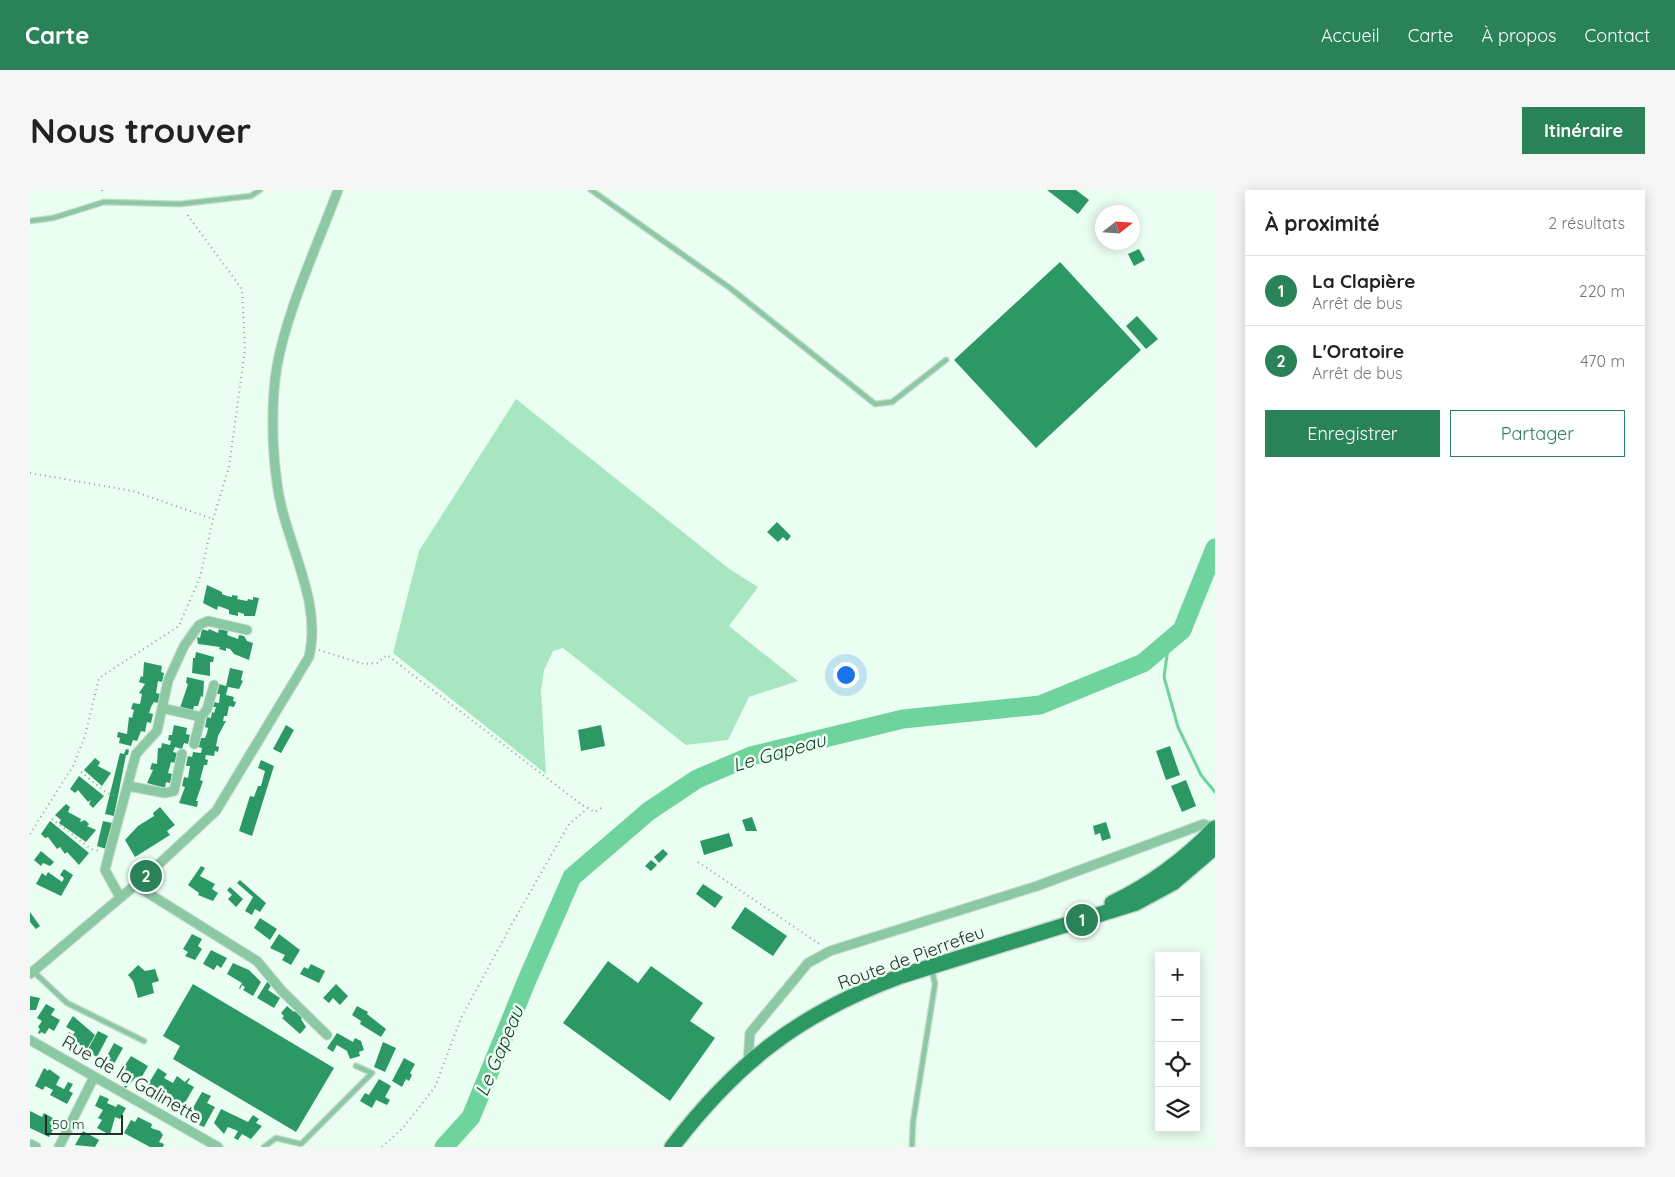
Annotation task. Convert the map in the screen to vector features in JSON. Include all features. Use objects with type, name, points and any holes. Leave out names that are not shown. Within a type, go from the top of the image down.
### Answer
[{"type":"main road","name":"Route de Pierrefeu","points":[[1065,924],[1150,884],[1187,856],[1215,828]]},
{"type":"main road","name":"Route de Pierrefeu","points":[[672,1147],[712,1098],[748,1062],[777,1039],[830,1006],[863,990],[931,966],[1065,924],[1120,909],[1156,894],[1173,883],[1215,847]]},
{"type":"street","points":[[32,973],[135,885],[216,811],[310,657],[314,637],[311,612],[277,485],[275,405],[277,366],[291,317],[338,190]]},
{"type":"street","points":[[120,898],[105,870],[136,754],[156,731],[168,681],[184,646],[199,625],[208,621],[247,630]]},
{"type":"street","points":[[194,744],[201,716],[207,709],[214,685]]},
{"type":"street","points":[[162,708],[201,716]]},
{"type":"street","points":[[128,786],[165,793],[174,791],[182,754]]},
{"type":"street","points":[[748,1062],[750,1033],[808,963],[830,951],[1037,886],[1204,824],[1215,828]]},
{"type":"street","points":[[135,885],[257,961],[282,991],[327,1035]]},
{"type":"street","name":"Rue de la Galinette","points":[[30,1040],[218,1147]]},
{"type":"street","points":[[59,1147],[94,1077]]},
{"type":"street","points":[[30,1144],[36,1147]]},
{"type":"lane","points":[[30,221],[53,218],[104,202],[180,204],[251,196],[260,190]]},
{"type":"lane","points":[[591,190],[730,288],[875,404],[892,402],[946,360]]},
{"type":"lane","points":[[912,1147],[913,1122],[935,984],[931,966]]},
{"type":"lane","points":[[32,973],[67,1003],[144,1041]]},
{"type":"lane","points":[[264,1147],[276,1138],[301,1144],[372,1073],[356,1066]]},
{"type":"path","points":[[30,834],[73,766],[85,736],[99,678],[179,626],[200,576],[213,519],[229,467],[245,349],[242,289],[185,212]]},
{"type":"path","points":[[30,474],[133,492],[213,519]]},
{"type":"path","points":[[312,648],[364,664],[377,663],[387,655],[588,808],[596,812],[604,806]]},
{"type":"path","points":[[80,772],[107,793]]},
{"type":"path","points":[[382,1147],[403,1128],[435,1087],[461,1018],[513,922],[569,824],[588,808]]},
{"type":"path","points":[[52,819],[92,849]]},
{"type":"path","points":[[698,862],[830,951]]},
{"type":"green space","points":[[516,399],[728,568],[758,587],[729,626],[798,681],[749,697],[728,740],[686,745],[563,648],[553,651],[544,670],[541,690],[546,774],[393,653],[419,551]]},
{"type":"building","points":[[1047,190],[1076,190],[1089,200],[1078,214]]},
{"type":"building","points":[[1140,250],[1145,260],[1134,266],[1128,254]]},
{"type":"building","points":[[1060,262],[1141,350],[1036,448],[954,360]]},
{"type":"building","points":[[1137,316],[1158,339],[1146,349],[1126,326]]},
{"type":"building","points":[[777,522],[791,536],[787,541],[783,537],[778,542],[767,532]]},
{"type":"building","points":[[207,585],[227,596],[238,596],[237,599],[247,601],[248,599],[253,600],[253,597],[259,598],[255,616],[244,616],[244,614],[238,612],[238,616],[229,614],[229,610],[218,606],[217,610],[203,603]]},
{"type":"building","points":[[202,629],[208,631],[209,629],[218,633],[219,629],[228,631],[227,635],[238,639],[239,635],[244,636],[247,641],[253,643],[249,660],[234,654],[230,649],[226,648],[226,651],[219,649],[220,647],[198,644],[197,637],[200,638]]},
{"type":"building","points":[[196,652],[214,657],[213,662],[210,662],[210,676],[192,673],[193,658],[195,658]]},
{"type":"building","points":[[144,662],[162,666],[161,672],[164,673],[162,682],[158,681],[156,693],[160,694],[158,703],[154,702],[149,713],[153,714],[151,723],[147,722],[145,732],[141,731],[137,741],[133,740],[131,746],[119,743],[120,738],[117,737],[118,732],[127,734],[129,717],[132,718],[134,710],[131,709],[133,703],[140,704],[142,694],[139,693],[145,684],[139,682],[141,676],[143,677]]},
{"type":"building","points":[[230,668],[243,671],[241,680],[243,681],[239,689],[228,687],[226,695],[234,697],[233,701],[236,702],[234,707],[229,706],[227,716],[224,716],[223,721],[226,721],[218,736],[216,746],[219,747],[218,752],[215,751],[214,756],[206,755],[205,759],[208,760],[207,765],[204,765],[200,780],[203,781],[196,801],[198,801],[197,807],[179,803],[185,787],[182,786],[184,777],[188,778],[190,766],[186,766],[188,756],[192,757],[193,752],[201,753],[202,748],[198,747],[200,738],[205,738],[207,733],[208,728],[205,727],[207,717],[211,718],[212,712],[214,713],[216,707],[212,707],[213,702],[219,703],[220,694],[217,694],[219,684],[226,686]]},
{"type":"building","points":[[187,677],[204,681],[203,697],[201,696],[198,706],[194,706],[193,711],[180,708],[188,684],[186,683]]},
{"type":"building","points":[[174,725],[187,728],[186,734],[190,735],[188,744],[184,743],[182,749],[175,747],[173,752],[177,753],[175,763],[171,762],[168,773],[172,774],[170,783],[166,782],[165,788],[147,783],[153,770],[150,769],[152,763],[157,764],[158,748],[161,748],[162,743],[170,745],[169,735],[172,735]]},
{"type":"building","points":[[286,725],[294,730],[281,753],[273,749]]},
{"type":"building","points":[[601,725],[605,746],[581,751],[578,730]]},
{"type":"building","points":[[1170,746],[1180,775],[1166,780],[1156,751]]},
{"type":"building","points":[[126,749],[129,750],[128,755],[126,755],[114,816],[105,814],[120,753],[124,754]]},
{"type":"building","points":[[95,758],[100,762],[98,766],[111,773],[102,786],[84,770]]},
{"type":"building","points":[[261,760],[274,766],[252,836],[239,831],[250,796],[254,797],[258,786],[261,786],[265,771],[258,768]]},
{"type":"building","points":[[79,776],[104,796],[93,808],[89,804],[91,800],[88,802],[78,790],[75,793],[70,789]]},
{"type":"building","points":[[1186,780],[1196,806],[1182,812],[1171,786]]},
{"type":"building","points":[[66,804],[70,807],[68,812],[81,819],[80,822],[85,820],[89,824],[87,826],[96,830],[86,842],[59,823],[61,820],[55,815]]},
{"type":"building","points":[[160,807],[175,825],[167,831],[170,835],[135,857],[125,840],[138,826],[154,816],[153,813]]},
{"type":"building","points":[[752,817],[757,831],[746,831],[742,820]]},
{"type":"building","points":[[50,821],[89,853],[79,865],[67,852],[65,854],[60,847],[57,849],[48,837],[45,838],[41,834]]},
{"type":"building","points":[[103,821],[112,823],[106,849],[97,846]]},
{"type":"building","points":[[1106,822],[1111,838],[1102,841],[1100,833],[1095,835],[1093,826]]},
{"type":"building","points":[[729,833],[733,846],[704,855],[700,841]]},
{"type":"building","points":[[663,849],[668,854],[659,863],[654,857]]},
{"type":"building","points":[[41,851],[54,862],[50,866],[43,863],[41,866],[34,860]]},
{"type":"building","points":[[651,860],[657,865],[651,871],[645,866]]},
{"type":"building","points":[[201,866],[205,868],[200,876],[215,884],[212,889],[218,893],[213,901],[198,895],[199,893],[188,885]]},
{"type":"building","points":[[64,869],[73,875],[61,896],[36,884],[42,873],[46,876],[48,872],[62,882],[64,878],[60,875]]},
{"type":"building","points":[[240,880],[266,903],[260,912],[255,909],[252,915],[245,911],[253,897],[237,883]]},
{"type":"building","points":[[703,884],[723,897],[715,908],[696,894]]},
{"type":"building","points":[[230,887],[243,899],[236,907],[228,899],[232,895],[227,890]]},
{"type":"building","points":[[745,907],[787,936],[773,956],[731,928]]},
{"type":"building","points":[[30,912],[40,926],[36,929],[30,922]]},
{"type":"building","points":[[260,918],[277,929],[270,940],[254,928]]},
{"type":"building","points":[[192,934],[202,939],[198,946],[202,949],[195,960],[185,956],[188,952],[183,949]]},
{"type":"building","points":[[279,934],[300,950],[291,965],[282,960],[285,955],[270,948]]},
{"type":"building","points":[[211,950],[227,958],[221,968],[217,965],[214,970],[203,964]]},
{"type":"building","points":[[608,961],[638,983],[651,966],[703,1003],[690,1021],[715,1038],[670,1101],[563,1023]]},
{"type":"building","points":[[233,963],[249,970],[261,982],[253,996],[243,990],[245,987],[242,985],[240,989],[242,983],[227,974]]},
{"type":"building","points":[[311,964],[325,971],[319,983],[300,974],[304,967],[308,969]]},
{"type":"building","points":[[138,965],[145,971],[155,969],[159,981],[152,983],[154,993],[138,998],[133,981],[128,975]]},
{"type":"building","points":[[269,979],[272,984],[268,990],[280,998],[274,1008],[257,998]]},
{"type":"building","points":[[193,984],[334,1068],[296,1132],[173,1059],[180,1046],[163,1036]]},
{"type":"building","points":[[336,984],[348,996],[340,1005],[333,998],[329,1003],[323,998]]},
{"type":"building","points":[[30,996],[40,998],[36,1010],[30,1010]]},
{"type":"building","points":[[46,1004],[55,1009],[51,1015],[60,1020],[54,1031],[49,1028],[45,1034],[41,1032],[40,1034],[38,1033],[40,1029],[38,1027],[42,1021],[37,1018]]},
{"type":"building","points":[[287,1006],[294,1012],[296,1009],[304,1016],[301,1019],[306,1027],[300,1034],[282,1018],[284,1016],[281,1013]]},
{"type":"building","points":[[357,1006],[368,1012],[367,1014],[386,1029],[381,1037],[360,1024],[361,1021],[352,1015]]},
{"type":"building","points":[[73,1016],[95,1035],[87,1049],[70,1040],[68,1043],[64,1041],[69,1032],[73,1035],[75,1032],[66,1027]]},
{"type":"building","points":[[98,1031],[108,1036],[97,1057],[87,1051]]},
{"type":"building","points":[[337,1033],[353,1042],[355,1038],[361,1041],[364,1050],[359,1052],[360,1056],[350,1059],[347,1051],[337,1045],[333,1052],[327,1048]]},
{"type":"building","points":[[383,1042],[396,1048],[385,1072],[374,1067]]},
{"type":"building","points":[[114,1043],[123,1048],[110,1071],[105,1068],[111,1058],[107,1056]]},
{"type":"building","points":[[131,1056],[148,1066],[140,1080],[136,1077],[126,1088],[124,1087],[130,1076],[121,1071]]},
{"type":"building","points":[[404,1058],[415,1064],[410,1073],[412,1075],[409,1081],[406,1079],[402,1087],[392,1081]]},
{"type":"building","points":[[44,1068],[48,1071],[49,1069],[60,1077],[56,1085],[64,1089],[68,1082],[73,1084],[69,1091],[73,1093],[67,1104],[50,1095],[53,1090],[45,1086],[43,1090],[35,1086]]},
{"type":"building","points":[[158,1068],[167,1074],[164,1078],[173,1083],[177,1076],[185,1082],[190,1079],[187,1083],[194,1087],[182,1108],[167,1102],[172,1095],[158,1088],[157,1091],[147,1086]]},
{"type":"building","points":[[379,1079],[391,1086],[385,1097],[390,1100],[387,1105],[376,1100],[372,1108],[360,1101],[365,1093],[369,1095]]},
{"type":"building","points":[[202,1092],[211,1096],[207,1103],[215,1107],[204,1127],[199,1125],[202,1119],[190,1113]]},
{"type":"building","points":[[100,1095],[109,1099],[107,1103],[116,1107],[118,1104],[126,1108],[120,1119],[115,1117],[110,1135],[97,1128],[102,1120],[98,1118],[103,1110],[95,1106]]},
{"type":"building","points":[[221,1109],[248,1122],[253,1115],[259,1119],[256,1123],[262,1126],[251,1139],[242,1134],[238,1140],[234,1138],[238,1131],[228,1127],[224,1134],[214,1123]]},
{"type":"building","points":[[30,1111],[42,1117],[44,1113],[58,1121],[49,1137],[30,1128]]},
{"type":"building","points":[[138,1117],[152,1124],[151,1128],[160,1131],[163,1135],[159,1142],[164,1144],[163,1147],[150,1147],[124,1133],[131,1120],[135,1122]]},
{"type":"building","points":[[83,1131],[99,1140],[95,1147],[75,1145]]},
{"type":"waterway","name":"Le Gapeau","points":[[444,1147],[471,1117],[527,980],[572,877],[649,811],[697,779],[751,756],[903,719],[1040,705],[1143,663],[1182,630],[1215,548]]},
{"type":"waterway","points":[[1169,641],[1164,677],[1178,727],[1201,775],[1215,792]]},
{"type":"place","name":"L'Oratoire","points":[[146,876]]},
{"type":"place","name":"La Clapière","points":[[1082,920]]}]
